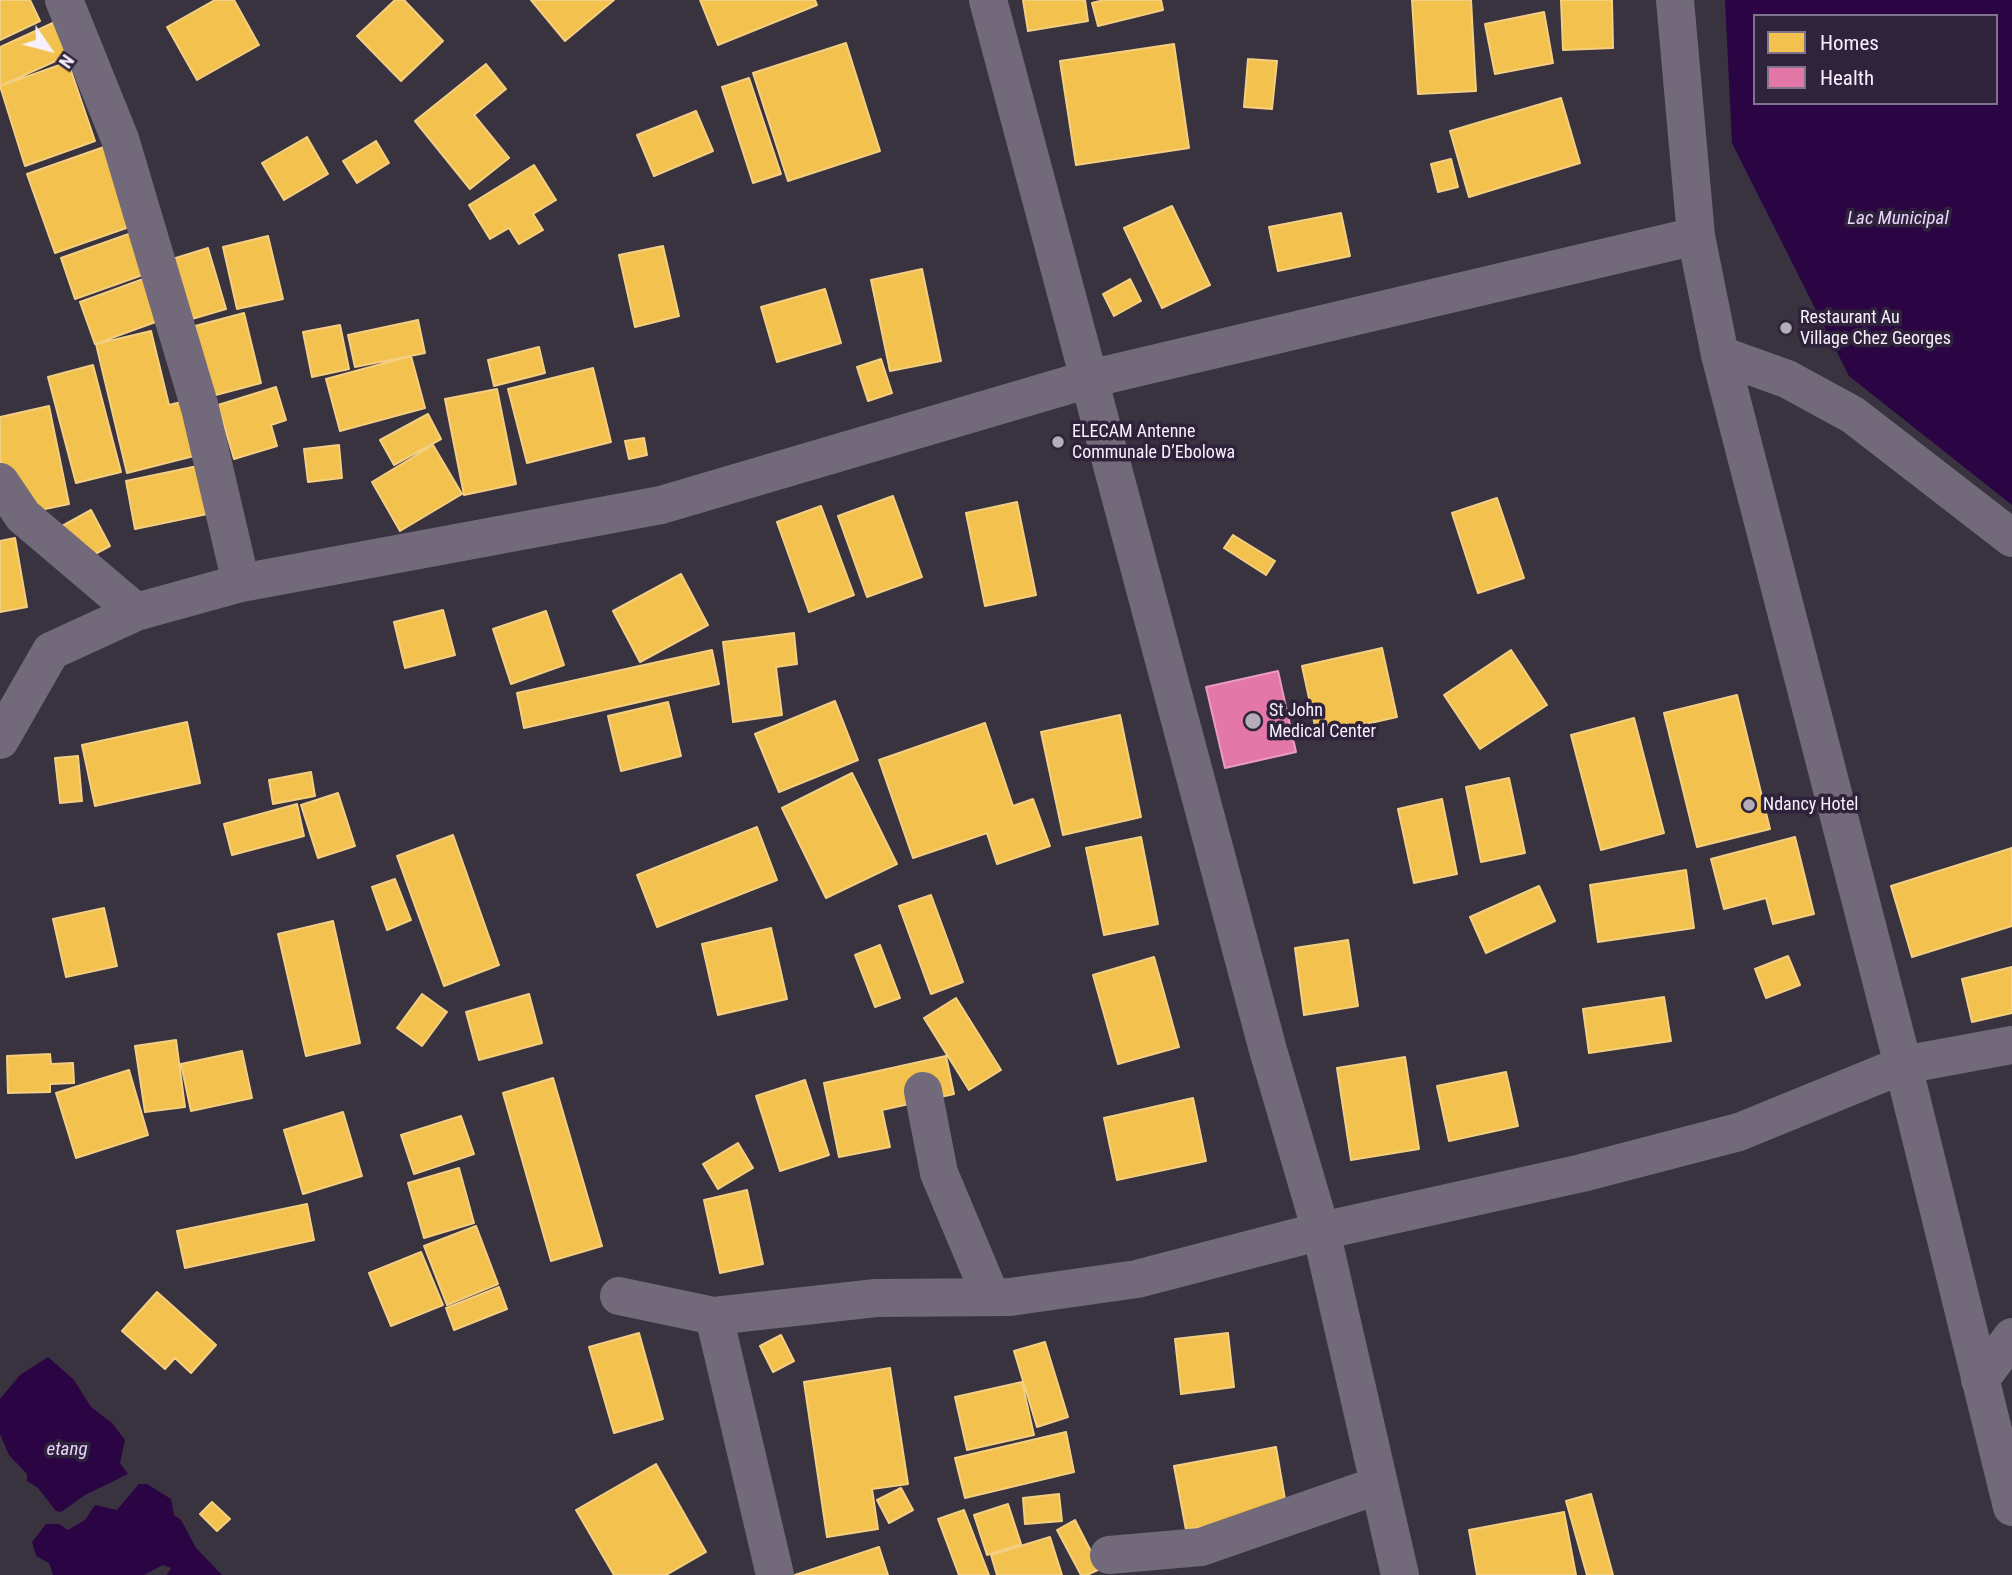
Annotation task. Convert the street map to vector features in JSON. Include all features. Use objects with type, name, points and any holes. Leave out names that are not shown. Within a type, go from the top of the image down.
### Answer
[{"type":"street","points":[[64,0],[120,139],[200,408],[241,583]]},
{"type":"street","points":[[988,0],[1265,1037],[1321,1231],[1400,1575]]},
{"type":"street","points":[[1675,0],[1696,236],[1720,355],[1903,1065],[2012,1507]]},
{"type":"street","points":[[0,740],[51,651],[136,612],[241,583],[660,505],[1090,379],[1696,236]]},
{"type":"street","points":[[1720,355],[1787,379],[1853,415],[2012,538]]},
{"type":"street","points":[[0,482],[23,516],[136,612]]},
{"type":"street","points":[[619,1296],[714,1317],[876,1298],[991,1297],[1138,1279],[1321,1231],[1582,1173],[1740,1132],[1903,1065],[2012,1045]]},
{"type":"street","points":[[923,1091],[939,1173],[991,1297]]},
{"type":"street","points":[[714,1317],[775,1575]]},
{"type":"street","points":[[1980,1380],[2012,1337]]},
{"type":"street","points":[[1110,1555],[1201,1548],[1379,1485]]},
{"type":"water","name":"Lac Municipal","points":[[1725,0],[2012,0],[2012,505],[1849,376],[1732,143]]},
{"type":"water","name":"etang","points":[[48,1357],[74,1380],[91,1407],[112,1423],[125,1440],[120,1463],[128,1474],[85,1495],[61,1512],[56,1511],[38,1488],[27,1481],[27,1474],[9,1455],[0,1434],[0,1399],[20,1375]]},
{"type":"water","name":"etang","points":[[139,1484],[147,1484],[171,1499],[174,1515],[181,1520],[196,1548],[222,1575],[167,1575],[171,1568],[163,1565],[144,1575],[53,1575],[49,1563],[36,1556],[32,1542],[46,1524],[59,1524],[68,1530],[85,1520],[95,1505],[117,1510]]},
{"type":"building: Homes","points":[[0,0],[30,0],[40,21],[0,40]]},
{"type":"building: Homes","points":[[215,0],[234,0],[259,45],[197,80],[167,27]]},
{"type":"building: Homes","points":[[395,0],[404,0],[443,41],[401,81],[357,36]]},
{"type":"building: Homes","points":[[531,0],[614,0],[565,41]]},
{"type":"building: Homes","points":[[700,0],[815,0],[817,5],[718,45]]},
{"type":"building: Homes","points":[[1023,0],[1085,0],[1088,21],[1028,31]]},
{"type":"building: Homes","points":[[1104,0],[1161,0],[1163,10],[1098,26],[1092,3]]},
{"type":"building: Homes","points":[[1412,0],[1471,0],[1476,91],[1418,94]]},
{"type":"building: Homes","points":[[1561,0],[1612,0],[1613,48],[1563,50]]},
{"type":"building: Homes","points":[[1544,12],[1553,63],[1495,74],[1485,24]]},
{"type":"building: Homes","points":[[55,22],[69,55],[0,86],[0,47]]},
{"type":"building: Homes","points":[[846,43],[880,151],[788,181],[753,73]]},
{"type":"building: Homes","points":[[1174,44],[1189,148],[1076,165],[1060,61]]},
{"type":"building: Homes","points":[[1248,59],[1277,61],[1272,109],[1244,107]]},
{"type":"building: Homes","points":[[68,62],[95,141],[25,166],[0,86]]},
{"type":"building: Homes","points":[[486,64],[506,89],[474,115],[509,158],[470,189],[415,121]]},
{"type":"building: Homes","points":[[749,78],[781,174],[753,183],[722,87]]},
{"type":"building: Homes","points":[[1561,98],[1580,163],[1469,197],[1450,131]]},
{"type":"building: Homes","points":[[696,111],[713,151],[654,176],[637,135]]},
{"type":"building: Homes","points":[[307,137],[328,174],[284,200],[262,163]]},
{"type":"building: Homes","points":[[376,141],[389,163],[357,183],[343,161]]},
{"type":"building: Homes","points":[[104,147],[132,226],[55,253],[27,174]]},
{"type":"building: Homes","points":[[1451,159],[1458,187],[1438,192],[1431,164]]},
{"type":"building: Homes","points":[[534,165],[556,200],[533,214],[543,230],[519,244],[509,228],[490,239],[469,205]]},
{"type":"building: Homes","points":[[1172,206],[1210,285],[1162,308],[1124,228]]},
{"type":"building: Homes","points":[[1341,213],[1350,256],[1278,271],[1269,227]]},
{"type":"building: Homes","points":[[137,231],[151,272],[75,299],[61,258]]},
{"type":"building: Homes","points":[[268,236],[283,299],[237,309],[223,247]]},
{"type":"building: Homes","points":[[663,246],[679,316],[635,327],[619,255]]},
{"type":"building: Homes","points":[[208,248],[226,309],[185,321],[166,261]]},
{"type":"building: Homes","points":[[922,269],[941,361],[890,371],[871,280]]},
{"type":"building: Homes","points":[[146,278],[161,320],[95,344],[80,302]]},
{"type":"building: Homes","points":[[1130,279],[1141,301],[1114,316],[1103,294]]},
{"type":"building: Homes","points":[[825,289],[841,343],[777,362],[761,307]]},
{"type":"building: Homes","points":[[244,313],[261,383],[212,396],[195,326]]},
{"type":"building: Homes","points":[[418,320],[425,353],[355,367],[348,335]]},
{"type":"building: Homes","points":[[340,325],[349,369],[312,377],[303,332]]},
{"type":"building: Homes","points":[[151,331],[169,405],[185,401],[198,455],[127,473],[96,344]]},
{"type":"building: Homes","points":[[539,347],[545,373],[494,386],[488,360]]},
{"type":"building: Homes","points":[[411,356],[425,408],[340,431],[326,379]]},
{"type":"building: Homes","points":[[881,359],[892,393],[868,401],[857,367]]},
{"type":"building: Homes","points":[[93,365],[121,472],[76,483],[48,377]]},
{"type":"building: Homes","points":[[593,368],[611,442],[527,463],[508,389]]},
{"type":"building: Homes","points":[[276,387],[286,420],[271,425],[277,446],[234,459],[218,405]]},
{"type":"building: Homes","points":[[497,389],[516,484],[464,495],[445,399]]},
{"type":"building: Homes","points":[[49,406],[69,504],[7,517],[0,484],[0,417]]},
{"type":"building: Homes","points":[[428,414],[441,439],[394,465],[380,440]]},
{"type":"building: Homes","points":[[644,438],[647,455],[629,459],[625,441]]},
{"type":"building: Homes","points":[[339,445],[342,478],[308,482],[304,449]]},
{"type":"building: Homes","points":[[433,445],[462,494],[400,531],[372,482]]},
{"type":"building: Homes","points":[[207,464],[217,512],[135,529],[126,481]]},
{"type":"building: Homes","points":[[893,496],[922,577],[867,597],[838,516]]},
{"type":"building: Homes","points":[[1497,498],[1524,578],[1478,593],[1452,513]]},
{"type":"building: Homes","points":[[1017,502],[1036,595],[985,606],[966,513]]},
{"type":"building: Homes","points":[[821,506],[854,595],[809,612],[777,522]]},
{"type":"building: Homes","points":[[91,510],[110,546],[80,562],[62,526]]},
{"type":"building: Homes","points":[[1233,535],[1275,561],[1266,575],[1224,548]]},
{"type":"building: Homes","points":[[15,538],[27,607],[0,612],[0,541]]},
{"type":"building: Homes","points":[[681,574],[708,625],[640,662],[613,611]]},
{"type":"building: Homes","points":[[443,610],[455,655],[405,668],[394,622]]},
{"type":"building: Homes","points":[[546,611],[564,665],[511,684],[493,629]]},
{"type":"building: Homes","points":[[794,633],[797,664],[776,667],[782,715],[733,722],[723,642]]},
{"type":"building: Homes","points":[[1382,648],[1397,717],[1317,735],[1302,666]]},
{"type":"building: Homes","points":[[712,650],[719,684],[524,728],[517,693]]},
{"type":"building: Homes","points":[[1511,650],[1547,705],[1480,749],[1444,695]]},
{"type":"building: Homes","points":[[1737,695],[1770,829],[1697,847],[1664,713]]},
{"type":"building: Homes","points":[[835,701],[858,760],[779,792],[755,734]]},
{"type":"building: Homes","points":[[668,702],[681,756],[621,771],[608,716]]},
{"type":"building: Homes","points":[[1120,715],[1141,817],[1063,835],[1041,732]]},
{"type":"building: Homes","points":[[1634,718],[1664,833],[1601,850],[1571,735]]},
{"type":"building: Homes","points":[[187,722],[200,783],[95,806],[82,745]]},
{"type":"building: Homes","points":[[985,723],[1013,806],[1033,799],[1050,846],[997,864],[987,833],[913,858],[879,760]]},
{"type":"building: Homes","points":[[78,756],[82,801],[60,803],[55,758]]},
{"type":"building: Homes","points":[[311,772],[315,796],[273,804],[269,780]]},
{"type":"building: Homes","points":[[852,773],[897,864],[826,898],[782,808]]},
{"type":"building: Homes","points":[[1509,778],[1525,853],[1481,862],[1466,787]]},
{"type":"building: Homes","points":[[338,793],[355,846],[318,858],[301,805]]},
{"type":"building: Homes","points":[[1442,799],[1457,874],[1414,883],[1398,809]]},
{"type":"building: Homes","points":[[297,804],[304,836],[232,855],[224,824]]},
{"type":"building: Homes","points":[[757,827],[777,880],[657,927],[637,875]]},
{"type":"building: Homes","points":[[453,835],[499,965],[444,986],[397,856]]},
{"type":"building: Homes","points":[[1141,837],[1158,924],[1104,935],[1086,848]]},
{"type":"building: Homes","points":[[1795,837],[1814,914],[1773,924],[1766,898],[1724,909],[1711,859]]},
{"type":"building: Homes","points":[[2012,848],[2012,926],[1912,957],[1891,886]]},
{"type":"building: Homes","points":[[1686,870],[1694,928],[1598,942],[1590,885]]},
{"type":"building: Homes","points":[[395,879],[411,920],[387,930],[372,887]]},
{"type":"building: Homes","points":[[1539,886],[1555,921],[1486,953],[1470,917]]},
{"type":"building: Homes","points":[[931,895],[963,982],[931,994],[899,906]]},
{"type":"building: Homes","points":[[104,908],[117,966],[66,977],[53,919]]},
{"type":"building: Homes","points":[[333,921],[360,1043],[306,1056],[278,934]]},
{"type":"building: Homes","points":[[771,928],[787,999],[718,1015],[702,944]]},
{"type":"building: Homes","points":[[1348,940],[1358,1006],[1304,1015],[1295,948]]},
{"type":"building: Homes","points":[[880,945],[900,998],[875,1007],[855,955]]},
{"type":"building: Homes","points":[[1788,956],[1800,985],[1766,998],[1755,969]]},
{"type":"building: Homes","points":[[1154,957],[1179,1047],[1118,1064],[1093,975]]},
{"type":"building: Homes","points":[[2012,967],[2012,1013],[1972,1022],[1962,979]]},
{"type":"building: Homes","points":[[422,994],[447,1012],[422,1046],[397,1028]]},
{"type":"building: Homes","points":[[529,994],[542,1043],[479,1060],[466,1012]]},
{"type":"building: Homes","points":[[1664,997],[1671,1041],[1589,1053],[1583,1009]]},
{"type":"building: Homes","points":[[956,998],[1001,1070],[969,1090],[924,1018]]},
{"type":"building: Homes","points":[[176,1040],[185,1107],[145,1112],[135,1046]]},
{"type":"building: Homes","points":[[242,1051],[252,1098],[191,1111],[181,1064]]},
{"type":"building: Homes","points":[[50,1054],[51,1064],[73,1063],[74,1083],[50,1084],[50,1092],[8,1093],[7,1056]]},
{"type":"building: Homes","points":[[946,1056],[954,1094],[882,1110],[890,1147],[839,1157],[824,1083]]},
{"type":"building: Homes","points":[[1405,1057],[1419,1149],[1351,1160],[1337,1068]]},
{"type":"building: Homes","points":[[129,1070],[148,1135],[76,1158],[56,1093]]},
{"type":"building: Homes","points":[[1506,1072],[1518,1126],[1449,1141],[1437,1086]]},
{"type":"building: Homes","points":[[553,1078],[602,1246],[551,1261],[503,1093]]},
{"type":"building: Homes","points":[[805,1080],[829,1155],[780,1171],[756,1096]]},
{"type":"building: Homes","points":[[1193,1098],[1206,1161],[1117,1180],[1104,1118]]},
{"type":"building: Homes","points":[[343,1112],[362,1176],[303,1194],[284,1130]]},
{"type":"building: Homes","points":[[461,1116],[474,1154],[414,1174],[401,1135]]},
{"type":"building: Homes","points":[[738,1143],[753,1168],[718,1189],[703,1164]]},
{"type":"building: Homes","points":[[459,1168],[474,1223],[424,1238],[408,1183]]},
{"type":"building: Homes","points":[[747,1190],[763,1264],[720,1273],[704,1200]]},
{"type":"building: Homes","points":[[307,1204],[314,1240],[185,1268],[177,1231]]},
{"type":"building: Homes","points":[[476,1226],[498,1284],[447,1305],[424,1246]]},
{"type":"building: Homes","points":[[421,1252],[443,1305],[391,1326],[369,1273]]},
{"type":"building: Homes","points":[[499,1287],[507,1309],[454,1330],[446,1308]]},
{"type":"building: Homes","points":[[157,1292],[216,1345],[191,1373],[175,1358],[165,1369],[122,1331]]},
{"type":"building: Homes","points":[[639,1333],[663,1419],[614,1433],[589,1347]]},
{"type":"building: Homes","points":[[1228,1333],[1234,1387],[1181,1394],[1175,1339]]},
{"type":"building: Homes","points":[[781,1335],[794,1361],[773,1372],[760,1346]]},
{"type":"building: Homes","points":[[1045,1342],[1068,1417],[1037,1427],[1014,1351]]},
{"type":"building: Homes","points":[[890,1368],[908,1484],[872,1489],[878,1529],[827,1537],[804,1382]]},
{"type":"building: Homes","points":[[1022,1382],[1034,1435],[967,1450],[955,1397]]},
{"type":"building: Homes","points":[[1066,1432],[1074,1472],[965,1498],[955,1458]]},
{"type":"building: Homes","points":[[1276,1447],[1287,1511],[1186,1530],[1174,1466]]},
{"type":"building: Homes","points":[[656,1464],[706,1552],[666,1575],[614,1575],[576,1510]]},
{"type":"building: Homes","points":[[901,1488],[913,1510],[889,1523],[877,1500]]},
{"type":"building: Homes","points":[[1059,1494],[1062,1521],[1025,1524],[1023,1498]]},
{"type":"building: Homes","points":[[1591,1494],[1613,1575],[1587,1575],[1566,1501]]},
{"type":"building: Homes","points":[[212,1502],[230,1519],[217,1531],[200,1514]]},
{"type":"building: Homes","points":[[1008,1504],[1021,1544],[987,1555],[974,1515]]},
{"type":"building: Homes","points":[[964,1510],[989,1575],[959,1575],[938,1519]]},
{"type":"building: Homes","points":[[1564,1512],[1576,1575],[1477,1575],[1469,1530]]},
{"type":"building: Homes","points":[[1075,1520],[1100,1569],[1087,1575],[1081,1575],[1057,1530]]},
{"type":"building: Homes","points":[[1050,1537],[1062,1575],[997,1575],[991,1555]]},
{"type":"building: Homes","points":[[879,1547],[888,1575],[795,1575]]},
{"type":"building: Health","points":[[1278,671],[1296,752],[1225,768],[1206,687]]},
{"type":"place","name":"Restaurant Au Village Chez Georges","points":[[1786,328]]},
{"type":"place","name":"ELECAM Antenne Communale D’Ebolowa","points":[[1058,442]]},
{"type":"place","name":"St John Medical Center","points":[[1253,721]]},
{"type":"place","name":"Ndancy Hotel","points":[[1749,805]]}]
